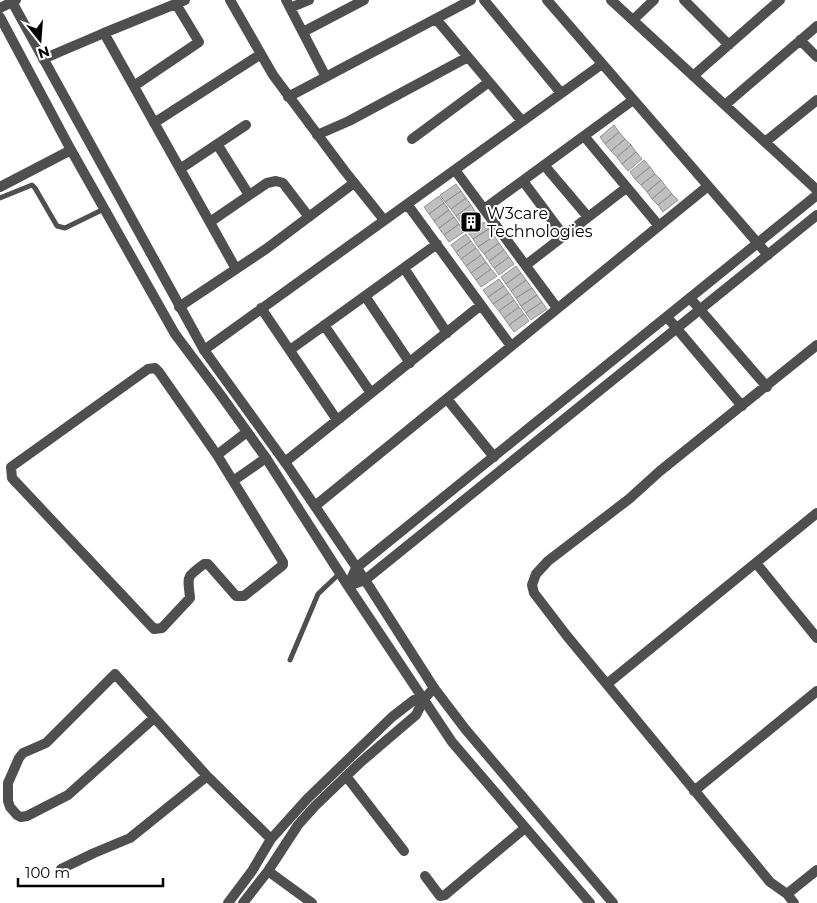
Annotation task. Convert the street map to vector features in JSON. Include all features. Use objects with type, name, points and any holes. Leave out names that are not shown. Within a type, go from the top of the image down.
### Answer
[{"type":"street","points":[[230,0],[288,97],[384,220]]},
{"type":"street","points":[[309,0],[288,4],[326,77]]},
{"type":"street","points":[[303,32],[364,0]]},
{"type":"street","points":[[288,97],[471,0]]},
{"type":"street","points":[[484,0],[561,93]]},
{"type":"street","points":[[547,0],[768,255]]},
{"type":"street","points":[[611,0],[817,190]]},
{"type":"street","points":[[633,20],[654,0]]},
{"type":"street","points":[[684,0],[729,44]]},
{"type":"street","points":[[0,8],[13,1],[43,60],[204,350],[285,462],[365,580],[434,688],[466,730],[613,903]]},
{"type":"street","points":[[43,60],[180,2],[199,42],[134,86]]},
{"type":"street","points":[[693,76],[774,2]]},
{"type":"street","points":[[0,17],[71,150],[175,334],[266,458],[340,574],[452,742],[590,903]]},
{"type":"street","points":[[436,19],[522,121]]},
{"type":"street","points":[[724,105],[817,26]]},
{"type":"street","points":[[104,33],[236,269]]},
{"type":"street","points":[[800,40],[817,57]]},
{"type":"street","points":[[154,123],[261,54]]},
{"type":"street","points":[[317,135],[349,121],[468,57]]},
{"type":"street","points":[[204,350],[602,64]]},
{"type":"street","points":[[412,139],[489,82]]},
{"type":"street","points":[[484,210],[633,100]]},
{"type":"street","points":[[765,142],[817,100]]},
{"type":"street","points":[[180,169],[246,125]]},
{"type":"street","points":[[584,136],[659,226]]},
{"type":"street","points":[[217,144],[249,195]]},
{"type":"street","points":[[0,187],[71,150]]},
{"type":"street","points":[[544,165],[588,217]]},
{"type":"street","points":[[454,170],[557,308]]},
{"type":"street","points":[[210,222],[267,183],[276,181],[283,183],[308,217]]},
{"type":"street","points":[[523,181],[564,236]]},
{"type":"street","points":[[179,307],[266,249],[354,183]]},
{"type":"street","points":[[314,506],[708,186]]},
{"type":"street","points":[[526,265],[626,188]]},
{"type":"street","points":[[348,586],[356,568],[817,195]]},
{"type":"street","points":[[407,204],[511,346]]},
{"type":"street","points":[[348,586],[365,580],[817,215]]},
{"type":"street","points":[[290,350],[437,244]]},
{"type":"street","points":[[404,268],[447,333]]},
{"type":"street","points":[[365,296],[410,363]]},
{"type":"street","points":[[690,298],[767,387]]},
{"type":"street","points":[[285,462],[481,305]]},
{"type":"street","points":[[262,308],[337,420]]},
{"type":"street","points":[[667,316],[742,406]]},
{"type":"street","points":[[324,325],[372,393]]},
{"type":"street","points":[[794,903],[787,894],[770,882],[694,791],[534,593],[532,585],[536,574],[548,561],[629,499],[660,471],[817,345]]},
{"type":"street","points":[[155,368],[217,455],[233,481],[283,562],[283,566],[244,596],[240,597],[236,596],[208,564],[204,564],[190,574],[188,578],[190,598],[162,628],[154,629],[12,478],[10,472],[11,467],[148,369],[155,368]]},
{"type":"street","points":[[446,399],[494,457]]},
{"type":"street","points":[[217,455],[247,432]]},
{"type":"street","points":[[233,481],[266,458]]},
{"type":"street","points":[[607,684],[817,513]]},
{"type":"street","points":[[756,563],[817,638]]},
{"type":"street","points":[[154,718],[68,795],[27,816],[21,817],[17,815],[10,807],[7,792],[8,783],[23,753],[46,743],[115,674],[207,776],[271,839]]},
{"type":"street","points":[[243,903],[268,871],[298,825],[346,776],[416,715],[424,699],[434,688]]},
{"type":"street","points":[[694,791],[817,691]]},
{"type":"street","points":[[228,903],[252,871],[271,839],[333,772],[392,717],[414,700],[424,699]]},
{"type":"street","points":[[61,869],[130,838],[207,776]]},
{"type":"street","points":[[346,776],[404,851]]},
{"type":"street","points":[[425,876],[440,896],[445,895],[525,828]]},
{"type":"street","points":[[787,894],[817,870]]},
{"type":"street","points":[[268,871],[312,903]]},
{"type":"lane","points":[[0,198],[32,184],[60,228],[64,228],[104,209]]},
{"type":"lane","points":[[290,660],[318,594],[340,574]]},
{"type":"building","points":[[614,125],[619,132],[605,144],[600,137]]},
{"type":"building","points":[[619,132],[625,139],[611,151],[605,144]]},
{"type":"building","points":[[625,139],[631,145],[617,157],[611,151]]},
{"type":"building","points":[[631,145],[636,152],[622,164],[617,157]]},
{"type":"building","points":[[636,152],[642,159],[628,171],[622,164]]},
{"type":"building","points":[[644,160],[650,167],[635,179],[630,172]]},
{"type":"building","points":[[650,167],[655,174],[641,185],[635,179]]},
{"type":"building","points":[[655,174],[661,180],[647,192],[641,185]]},
{"type":"building","points":[[661,180],[666,187],[652,199],[647,192]]},
{"type":"building","points":[[456,184],[461,191],[445,202],[440,195]]},
{"type":"building","points":[[666,187],[672,194],[658,205],[652,199]]},
{"type":"building","points":[[461,191],[466,198],[451,209],[445,202]]},
{"type":"building","points":[[672,194],[678,200],[663,212],[658,205]]},
{"type":"building","points":[[439,196],[444,203],[429,214],[424,207]]},
{"type":"building","points":[[466,198],[471,205],[456,216],[451,209]]},
{"type":"building","points":[[444,203],[449,210],[434,221],[429,214]]},
{"type":"building","points":[[471,205],[476,213],[461,223],[456,216]]},
{"type":"building","points":[[449,210],[454,217],[439,228],[434,221]]},
{"type":"building","name":"W3care Technologies","points":[[476,213],[481,220],[466,231],[461,223]]},
{"type":"building","points":[[454,217],[459,224],[444,235],[439,228]]},
{"type":"building","points":[[484,222],[489,229],[473,239],[468,232]]},
{"type":"building","points":[[459,224],[464,232],[449,242],[444,235]]},
{"type":"building","points":[[489,229],[494,236],[478,247],[473,239]]},
{"type":"building","points":[[466,234],[471,241],[456,252],[451,245]]},
{"type":"building","points":[[494,236],[499,243],[484,254],[478,247]]},
{"type":"building","points":[[471,241],[476,248],[461,259],[456,252]]},
{"type":"building","points":[[499,243],[504,250],[489,261],[484,254]]},
{"type":"building","points":[[476,248],[481,255],[466,266],[461,259]]},
{"type":"building","points":[[504,250],[509,257],[494,268],[489,261]]},
{"type":"building","points":[[481,255],[486,262],[471,273],[466,266]]},
{"type":"building","points":[[509,257],[514,264],[499,275],[494,268]]},
{"type":"building","points":[[486,262],[491,269],[476,280],[471,273]]},
{"type":"building","points":[[516,266],[521,273],[506,284],[501,277]]},
{"type":"building","points":[[491,269],[497,276],[481,287],[476,280]]},
{"type":"building","points":[[521,273],[526,280],[511,291],[506,284]]},
{"type":"building","points":[[499,279],[504,286],[488,297],[483,290]]},
{"type":"building","points":[[526,280],[532,288],[516,298],[511,291]]},
{"type":"building","points":[[504,286],[509,293],[493,304],[488,297]]},
{"type":"building","points":[[532,288],[537,295],[521,306],[516,298]]},
{"type":"building","points":[[509,293],[514,300],[499,311],[493,304]]},
{"type":"building","points":[[537,295],[542,302],[526,313],[521,306]]},
{"type":"building","points":[[514,300],[519,307],[504,318],[499,311]]},
{"type":"building","points":[[542,302],[547,309],[531,320],[526,313]]},
{"type":"building","points":[[519,307],[524,314],[509,325],[504,318]]},
{"type":"building","points":[[524,314],[529,321],[514,332],[509,325]]},
{"type":"place","name":"W3care Technologies","points":[[471,222]]}]
